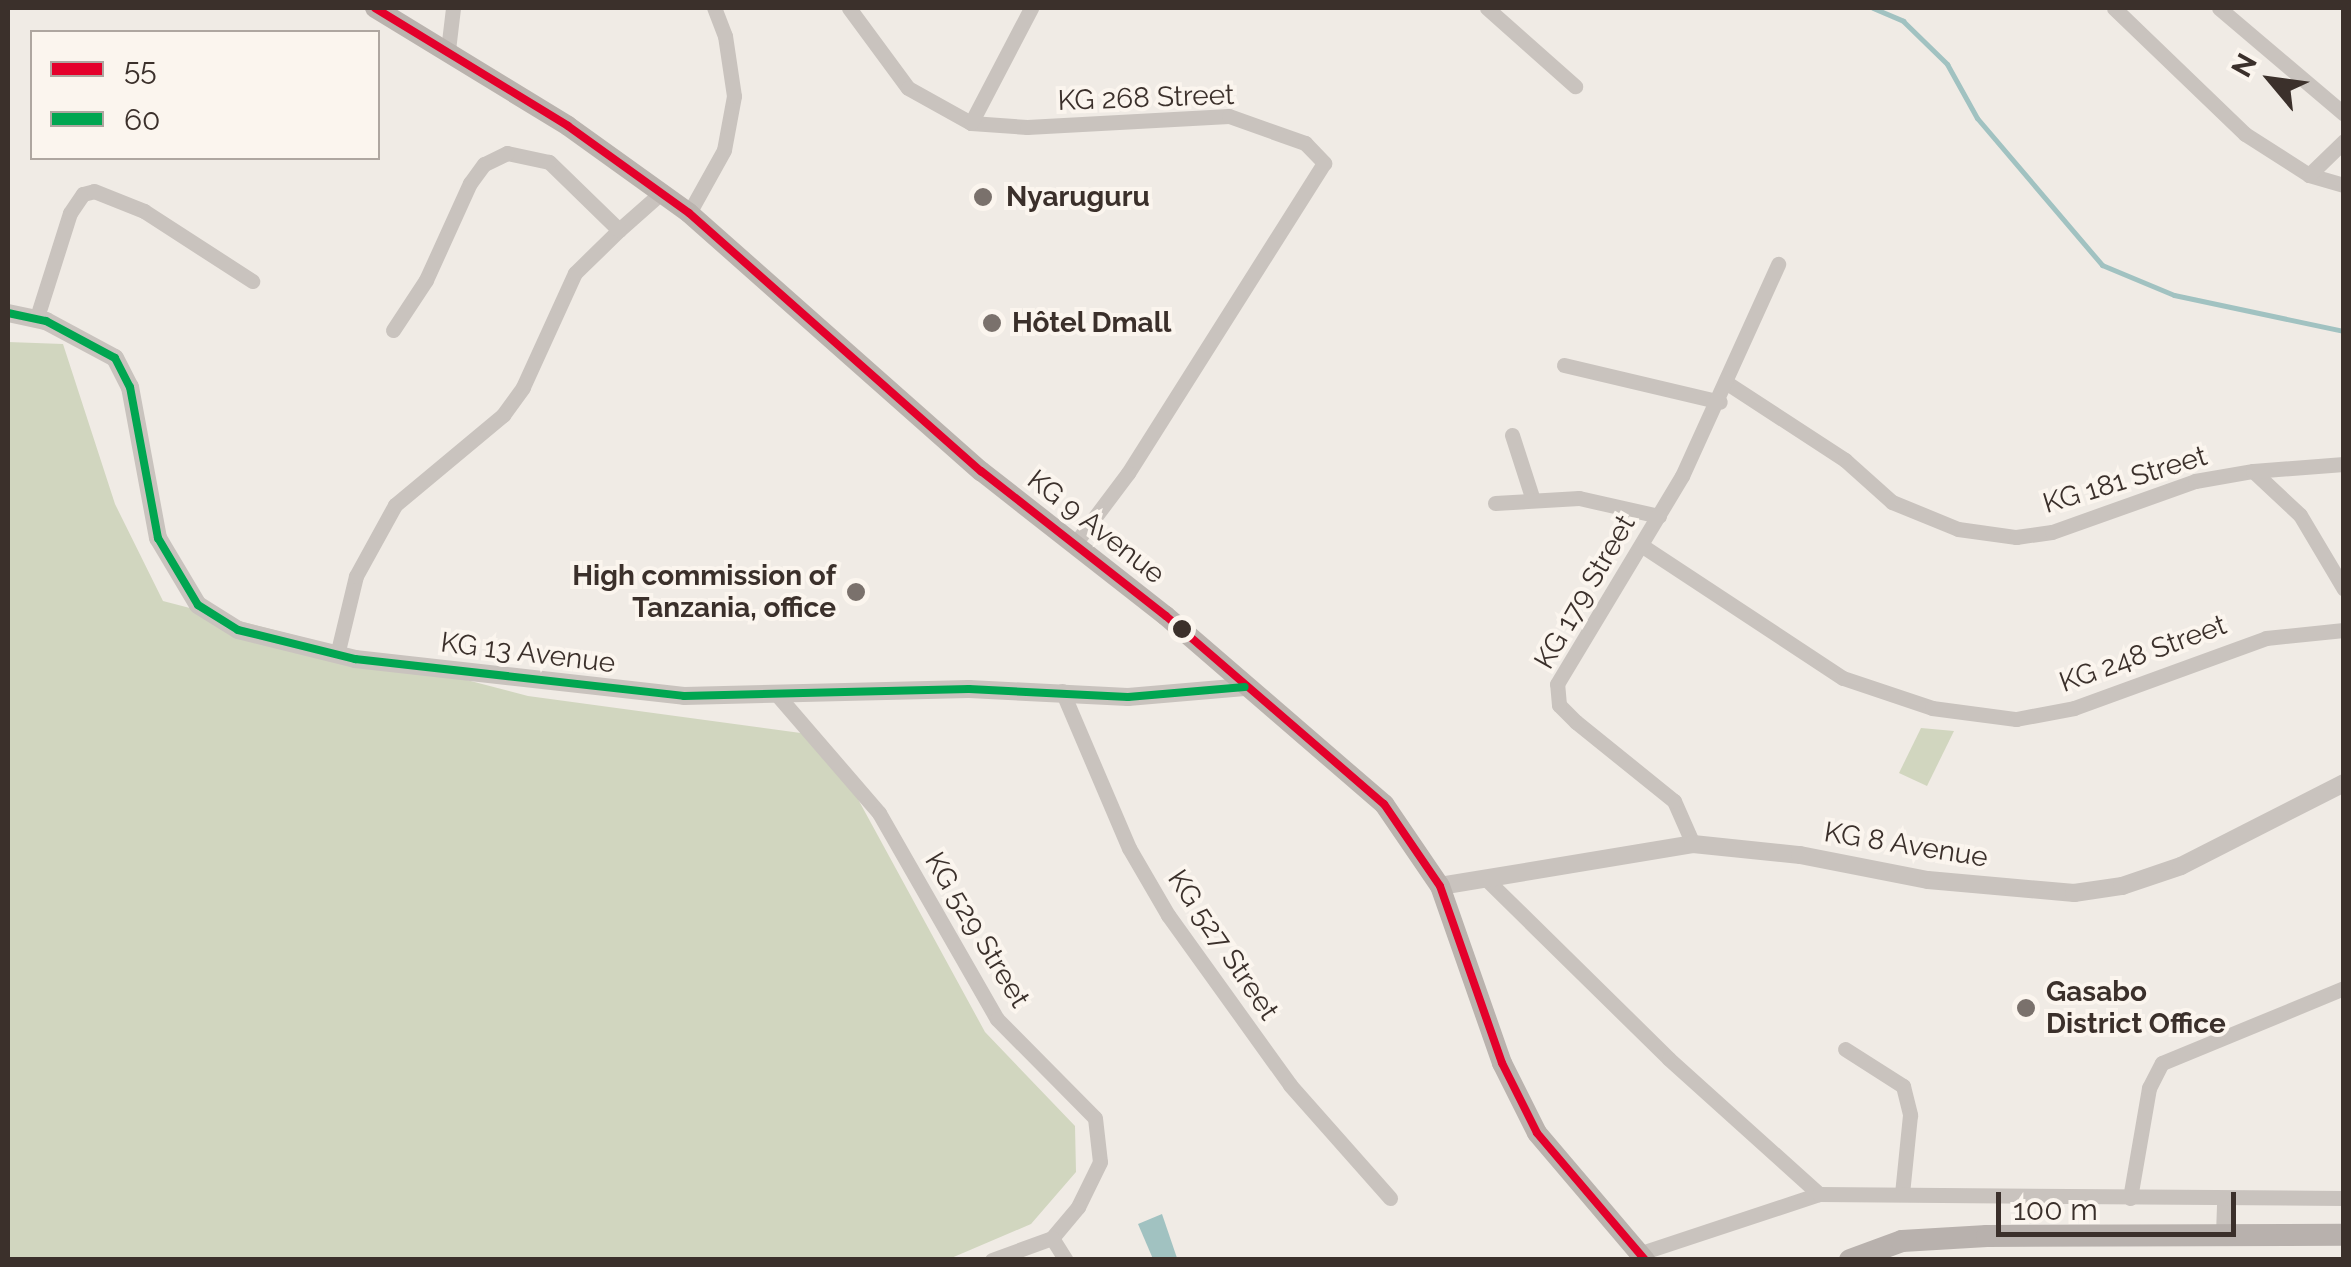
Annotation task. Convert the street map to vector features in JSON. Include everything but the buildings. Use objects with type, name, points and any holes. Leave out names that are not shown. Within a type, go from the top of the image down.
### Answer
[{"type":"main road","name":"KG 9 Avenue","points":[[375,8],[448,50],[689,214],[792,310],[1384,804],[1440,886],[1502,1063],[1528,1115],[1635,1258]]},
{"type":"main road","points":[[1850,1260],[1902,1241],[2222,1234],[2344,1236]]},
{"type":"street","points":[[448,50],[453,8]]},
{"type":"street","points":[[689,214],[724,150],[734,96],[714,8]]},
{"type":"street","name":"KG 268 Street","points":[[848,8],[908,88],[971,122],[1028,127],[1229,116],[1306,143],[1324,163],[1128,473],[1074,545]]},
{"type":"street","points":[[971,122],[1030,8]]},
{"type":"street","points":[[1487,8],[1574,86]]},
{"type":"street","points":[[2114,8],[2218,114],[2308,175],[2344,185]]},
{"type":"street","points":[[2219,8],[2310,79],[2344,114]]},
{"type":"street","points":[[2308,175],[2344,141]]},
{"type":"street","points":[[393,330],[426,280],[470,182],[484,164],[507,153],[549,162],[619,230]]},
{"type":"street","points":[[36,317],[70,213],[83,194],[94,191],[144,211],[252,281]]},
{"type":"street","points":[[337,655],[356,576],[387,517],[431,470],[502,415],[524,387],[575,273],[662,194]]},
{"type":"street","name":"KG 179 Street","points":[[1694,844],[1688,819],[1674,801],[1576,722],[1556,698],[1557,684],[1644,547],[1720,402],[1778,264]]},
{"type":"street","name":"KG 13 Avenue","points":[[8,313],[36,317],[84,336],[122,368],[158,538],[198,605],[238,630],[337,655],[568,688],[780,697],[1062,691],[1128,696],[1245,687]]},
{"type":"street","points":[[1564,364],[1720,402]]},
{"type":"street","name":"KG 181 Street","points":[[1727,383],[1845,460],[1892,502],[1958,528],[2016,538],[2052,532],[2195,480],[2344,464]]},
{"type":"street","points":[[1512,436],[1532,497]]},
{"type":"street","points":[[2253,471],[2300,516],[2344,589]]},
{"type":"street","points":[[1495,504],[1532,497],[1578,498],[1659,516]]},
{"type":"street","name":"KG 248 Street","points":[[1644,547],[1843,678],[1932,708],[2016,719],[2074,708],[2266,638],[2344,630]]},
{"type":"street","name":"KG 527 Street","points":[[1062,691],[1129,848],[1168,915],[1290,1086],[1390,1198]]},
{"type":"street","name":"KG 529 Street","points":[[780,697],[879,813],[997,1019],[1095,1118],[1096,1173],[1052,1238]]},
{"type":"street","name":"KG 8 Avenue","points":[[1440,886],[1694,844],[1800,855],[1928,880],[2074,893],[2122,886],[2182,866],[2344,783]]},
{"type":"street","points":[[1486,880],[1669,1059],[1819,1194]]},
{"type":"street","points":[[2130,1198],[2149,1088],[2162,1062],[2344,988]]},
{"type":"street","points":[[1845,1049],[1903,1086],[1910,1115],[1902,1194]]},
{"type":"street","points":[[1635,1258],[1819,1194],[2344,1198]]},
{"type":"street","points":[[2222,1234],[2224,1198]]},
{"type":"street","points":[[992,1260],[1052,1238],[1066,1260]]},
{"type":"green space","points":[[8,342],[63,344],[115,504],[163,601],[528,696],[808,734],[853,790],[985,1032],[1075,1126],[1076,1172],[1031,1224],[949,1259],[8,1260]]},
{"type":"green space","points":[[1921,728],[1954,731],[1927,786],[1899,773]]},
{"type":"water","points":[[1162,1214],[1177,1258],[1153,1259],[1138,1224]]},
{"type":"waterway","points":[[1873,8],[1903,21],[1947,64],[1977,118],[2102,265],[2174,295],[2344,331]]},
{"type":"transit line","name":"55","points":[[375,8],[568,126],[689,213],[981,471],[1166,616],[1384,804],[1440,886],[1502,1063],[1537,1133],[1645,1260]]},
{"type":"transit line","name":"60","points":[[8,313],[46,321],[115,358],[130,387],[158,538],[198,605],[238,630],[355,659],[684,696],[969,689],[1128,697],[1245,687]]},
{"type":"place","name":"Nyaruguru","points":[[983,197]]},
{"type":"place","name":"Hôtel Dmall","points":[[992,323]]},
{"type":"place","name":"High commission of Tanzania, office","points":[[856,592]]},
{"type":"place","name":"Gasabo District Office","points":[[2026,1008]]}]
